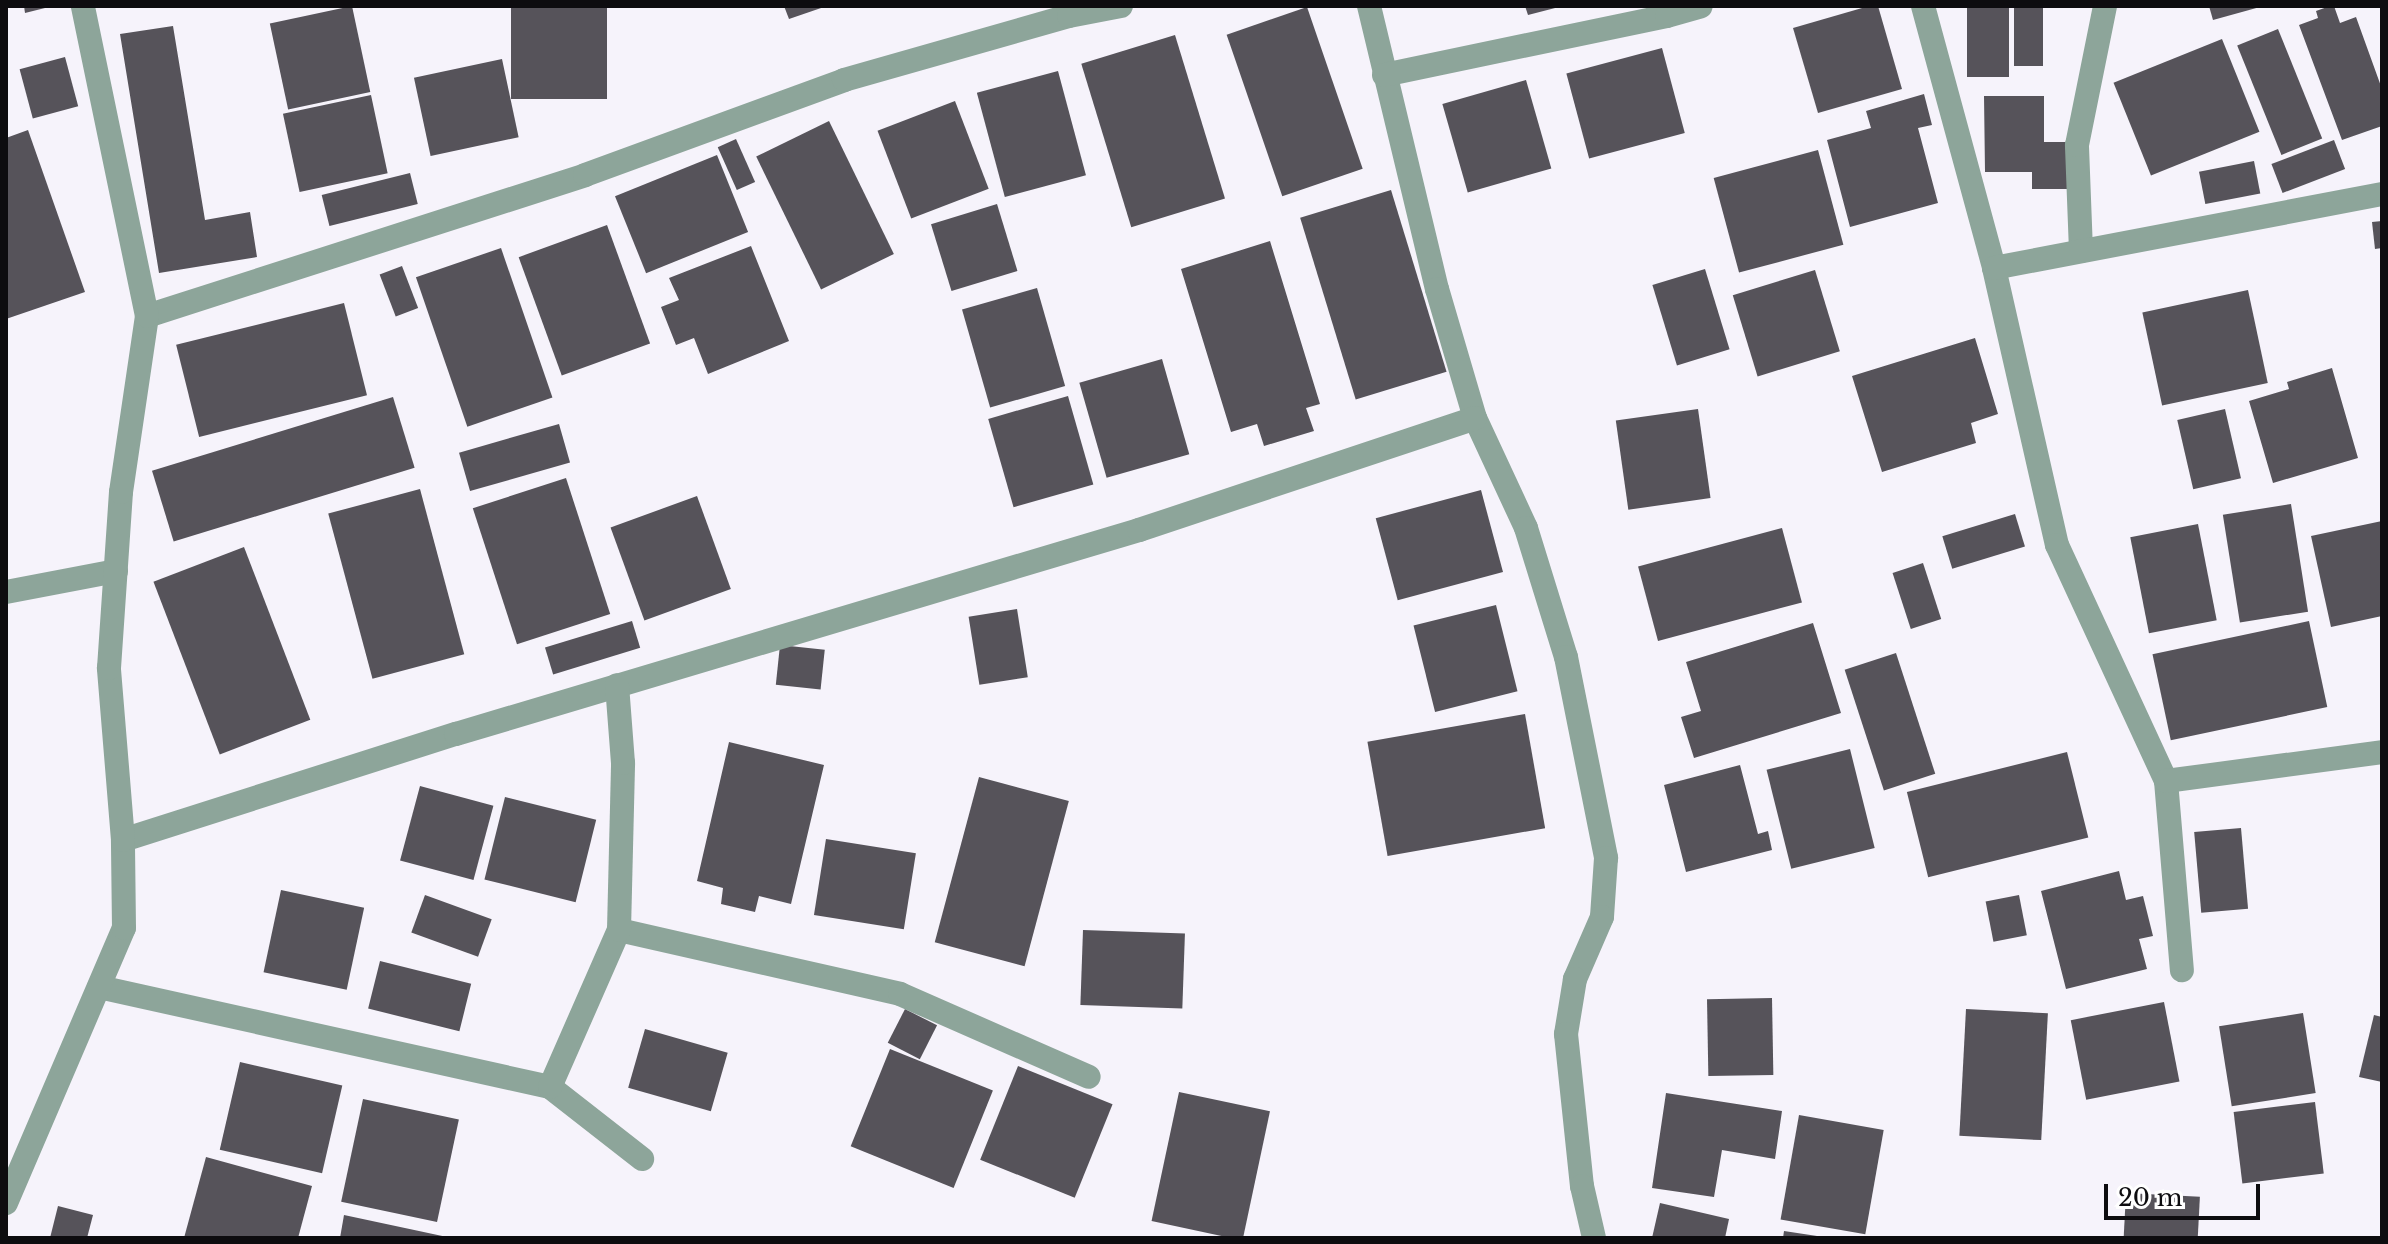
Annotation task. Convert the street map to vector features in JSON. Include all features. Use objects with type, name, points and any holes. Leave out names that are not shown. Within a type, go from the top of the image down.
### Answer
[{"type":"street","points":[[8,1192],[124,928],[123,840],[109,668],[121,492],[147,316],[83,6]]},
{"type":"street","points":[[147,316],[585,175],[844,80],[1069,16],[1121,6]]},
{"type":"street","points":[[1369,6],[1437,289],[1475,418],[1526,528],[1566,657],[1606,858],[1602,917],[1575,979],[1566,1034],[1582,1186],[1594,1238]]},
{"type":"street","points":[[1384,75],[1667,16],[1701,6]]},
{"type":"street","points":[[1923,6],[1994,268],[2057,545],[2166,781],[2182,970]]},
{"type":"street","points":[[2081,251],[2077,145],[2105,6]]},
{"type":"street","points":[[1994,268],[2382,194]]},
{"type":"street","points":[[123,840],[617,685],[1139,530],[1475,418]]},
{"type":"street","points":[[6,592],[116,571]]},
{"type":"street","points":[[550,1087],[619,930],[623,763],[617,685]]},
{"type":"street","points":[[2166,781],[2382,752]]},
{"type":"street","points":[[619,930],[900,994],[1089,1077]]},
{"type":"street","points":[[99,987],[550,1087],[642,1159]]},
{"type":"building","points":[[24,6],[48,6],[49,7],[25,13]]},
{"type":"building","points":[[352,6],[370,92],[288,110],[270,23]]},
{"type":"building","points":[[511,6],[607,6],[607,99],[511,99]]},
{"type":"building","points":[[784,6],[824,6],[824,7],[789,19]]},
{"type":"building","points":[[1525,6],[1559,6],[1559,7],[1528,15]]},
{"type":"building","points":[[1878,6],[1902,89],[1818,113],[1793,28]]},
{"type":"building","points":[[1967,6],[2009,6],[2009,77],[1967,77]]},
{"type":"building","points":[[2014,6],[2043,6],[2043,66],[2014,66]]},
{"type":"building","points":[[2209,6],[2260,6],[2260,7],[2213,20]]},
{"type":"building","points":[[2334,6],[2340,23],[2356,17],[2382,89],[2382,126],[2342,140],[2299,25],[2318,18],[2316,11]]},
{"type":"building","points":[[1307,7],[1363,169],[1282,196],[1227,35]]},
{"type":"building","points":[[173,26],[205,220],[250,212],[257,257],[159,273],[120,34]]},
{"type":"building","points":[[2278,29],[2322,138],[2281,155],[2237,45]]},
{"type":"building","points":[[1175,35],[1225,199],[1131,227],[1081,64]]},
{"type":"building","points":[[2222,39],[2259,132],[2151,176],[2114,83]]},
{"type":"building","points":[[1662,48],[1685,133],[1589,159],[1566,74]]},
{"type":"building","points":[[65,57],[78,106],[33,118],[20,69]]},
{"type":"building","points":[[502,59],[519,137],[431,156],[414,78]]},
{"type":"building","points":[[1058,71],[1086,175],[1005,197],[977,93]]},
{"type":"building","points":[[1526,80],[1551,168],[1468,192],[1442,104]]},
{"type":"building","points":[[1924,94],[1932,125],[1918,128],[1938,203],[1850,227],[1827,140],[1871,128],[1866,111]]},
{"type":"building","points":[[371,95],[388,173],[300,192],[283,114]]},
{"type":"building","points":[[1984,96],[2044,96],[2044,142],[2067,142],[2067,189],[2032,189],[2032,172],[1985,172]]},
{"type":"building","points":[[955,101],[989,189],[911,219],[878,131]]},
{"type":"building","points":[[829,121],[894,254],[821,290],[756,157]]},
{"type":"building","points":[[28,130],[85,292],[6,319],[6,138]]},
{"type":"building","points":[[736,139],[755,182],[737,190],[718,147]]},
{"type":"building","points":[[2334,140],[2345,169],[2283,193],[2271,164]]},
{"type":"building","points":[[1818,150],[1843,245],[1739,273],[1714,178]]},
{"type":"building","points":[[717,155],[748,232],[646,273],[615,196]]},
{"type":"building","points":[[2254,161],[2260,193],[2205,204],[2199,172]]},
{"type":"building","points":[[410,173],[418,204],[329,226],[322,195]]},
{"type":"building","points":[[1391,190],[1447,372],[1356,399],[1300,218]]},
{"type":"building","points":[[997,204],[1017,271],[951,291],[931,224]]},
{"type":"building","points":[[2382,221],[2382,248],[2375,249],[2372,222]]},
{"type":"building","points":[[607,225],[650,343],[562,376],[519,257]]},
{"type":"building","points":[[1270,241],[1320,404],[1306,408],[1314,431],[1264,446],[1257,424],[1231,432],[1181,269]]},
{"type":"building","points":[[751,246],[789,341],[708,374],[694,338],[676,345],[661,307],[679,300],[669,278]]},
{"type":"building","points":[[501,248],[552,397],[467,427],[416,277]]},
{"type":"building","points":[[402,266],[418,308],[396,317],[380,275]]},
{"type":"building","points":[[1705,269],[1730,349],[1677,365],[1652,285]]},
{"type":"building","points":[[1815,270],[1840,351],[1758,376],[1733,295]]},
{"type":"building","points":[[1037,288],[1065,386],[990,408],[962,309]]},
{"type":"building","points":[[2248,290],[2268,383],[2162,405],[2142,312]]},
{"type":"building","points":[[344,303],[367,395],[199,437],[176,345]]},
{"type":"building","points":[[1975,338],[1998,414],[1971,423],[1976,443],[1882,472],[1852,376]]},
{"type":"building","points":[[1162,359],[1189,454],[1107,478],[1079,383]]},
{"type":"building","points":[[2332,368],[2358,458],[2273,483],[2249,401],[2289,389],[2287,382]]},
{"type":"building","points":[[1068,396],[1093,484],[1014,507],[988,419]]},
{"type":"building","points":[[393,397],[415,468],[174,541],[152,471]]},
{"type":"building","points":[[1698,409],[1711,498],[1628,510],[1616,421]]},
{"type":"building","points":[[2225,409],[2241,478],[2193,489],[2177,420]]},
{"type":"building","points":[[559,424],[570,462],[470,491],[459,453]]},
{"type":"building","points":[[566,478],[610,614],[517,644],[473,508]]},
{"type":"building","points":[[420,489],[464,654],[372,679],[328,514]]},
{"type":"building","points":[[1481,490],[1503,572],[1398,600],[1376,518]]},
{"type":"building","points":[[697,496],[731,589],[644,620],[611,527]]},
{"type":"building","points":[[2291,504],[2308,612],[2240,622],[2223,515]]},
{"type":"building","points":[[2015,514],[2025,547],[1952,569],[1942,536]]},
{"type":"building","points":[[2382,521],[2382,616],[2331,627],[2311,536]]},
{"type":"building","points":[[2198,524],[2217,620],[2149,633],[2130,537]]},
{"type":"building","points":[[1782,528],[1802,602],[1658,641],[1638,567]]},
{"type":"building","points":[[244,547],[310,720],[220,754],[153,582]]},
{"type":"building","points":[[1923,563],[1941,619],[1911,629],[1893,573]]},
{"type":"building","points":[[1496,605],[1518,691],[1435,712],[1414,626]]},
{"type":"building","points":[[1017,609],[1028,677],[979,685],[969,617]]},
{"type":"building","points":[[632,621],[640,648],[553,674],[545,648]]},
{"type":"building","points":[[2309,621],[2327,707],[2171,740],[2152,654]]},
{"type":"building","points":[[1813,623],[1841,713],[1694,758],[1681,717],[1701,711],[1686,662]]},
{"type":"building","points":[[780,645],[825,650],[821,689],[776,685]]},
{"type":"building","points":[[1896,653],[1935,774],[1884,790],[1845,670]]},
{"type":"building","points":[[1525,714],[1545,828],[1388,856],[1367,742]]},
{"type":"building","points":[[729,742],[824,765],[791,904],[759,896],[755,912],[721,904],[723,888],[697,881]]},
{"type":"building","points":[[1850,749],[1875,848],[1791,869],[1767,770]]},
{"type":"building","points":[[2067,752],[2088,837],[1928,877],[1907,792]]},
{"type":"building","points":[[1740,765],[1758,834],[1768,831],[1772,850],[1686,872],[1664,785]]},
{"type":"building","points":[[979,777],[1069,801],[1025,966],[935,942]]},
{"type":"building","points":[[420,786],[493,806],[473,880],[400,860]]},
{"type":"building","points":[[505,797],[596,820],[576,902],[484,879]]},
{"type":"building","points":[[2241,828],[2248,909],[2201,913],[2194,832]]},
{"type":"building","points":[[826,839],[916,853],[904,929],[814,915]]},
{"type":"building","points":[[2119,871],[2126,900],[2143,896],[2153,936],[2139,939],[2147,969],[2066,989],[2041,891]]},
{"type":"building","points":[[281,890],[364,908],[347,990],[264,972]]},
{"type":"building","points":[[425,895],[492,919],[478,957],[411,933]]},
{"type":"building","points":[[2019,895],[2027,935],[1993,942],[1986,901]]},
{"type":"building","points":[[1083,930],[1185,934],[1182,1009],[1080,1005]]},
{"type":"building","points":[[380,961],[471,984],[459,1031],[368,1009]]},
{"type":"building","points":[[1772,998],[1773,1075],[1708,1076],[1707,999]]},
{"type":"building","points":[[2164,1002],[2179,1082],[2086,1100],[2071,1020]]},
{"type":"building","points":[[905,1009],[937,1025],[920,1059],[888,1043]]},
{"type":"building","points":[[1966,1009],[2048,1013],[2041,1140],[1959,1136]]},
{"type":"building","points":[[2303,1013],[2316,1093],[2232,1106],[2219,1026]]},
{"type":"building","points":[[2374,1015],[2382,1017],[2382,1082],[2359,1077]]},
{"type":"building","points":[[645,1029],[728,1053],[711,1111],[628,1088]]},
{"type":"building","points":[[890,1049],[993,1091],[954,1188],[851,1146]]},
{"type":"building","points":[[240,1062],[342,1086],[322,1173],[220,1150]]},
{"type":"building","points":[[1018,1066],[1113,1104],[1075,1198],[980,1160]]},
{"type":"building","points":[[1179,1092],[1270,1111],[1243,1238],[1152,1221]]},
{"type":"building","points":[[1666,1093],[1782,1111],[1775,1159],[1722,1150],[1714,1197],[1652,1188]]},
{"type":"building","points":[[363,1099],[459,1119],[437,1222],[341,1202]]},
{"type":"building","points":[[2315,1102],[2324,1173],[2242,1183],[2234,1112]]},
{"type":"building","points":[[1799,1115],[1884,1130],[1865,1234],[1781,1219]]},
{"type":"building","points":[[206,1157],[312,1186],[298,1238],[184,1238]]},
{"type":"building","points":[[2126,1193],[2200,1197],[2198,1238],[2124,1238]]},
{"type":"building","points":[[1660,1203],[1729,1219],[1725,1238],[1652,1238]]},
{"type":"building","points":[[58,1206],[93,1215],[87,1238],[50,1238]]},
{"type":"building","points":[[344,1215],[447,1237],[447,1238],[340,1238]]},
{"type":"building","points":[[1784,1231],[1817,1236],[1817,1238],[1783,1238]]}]
